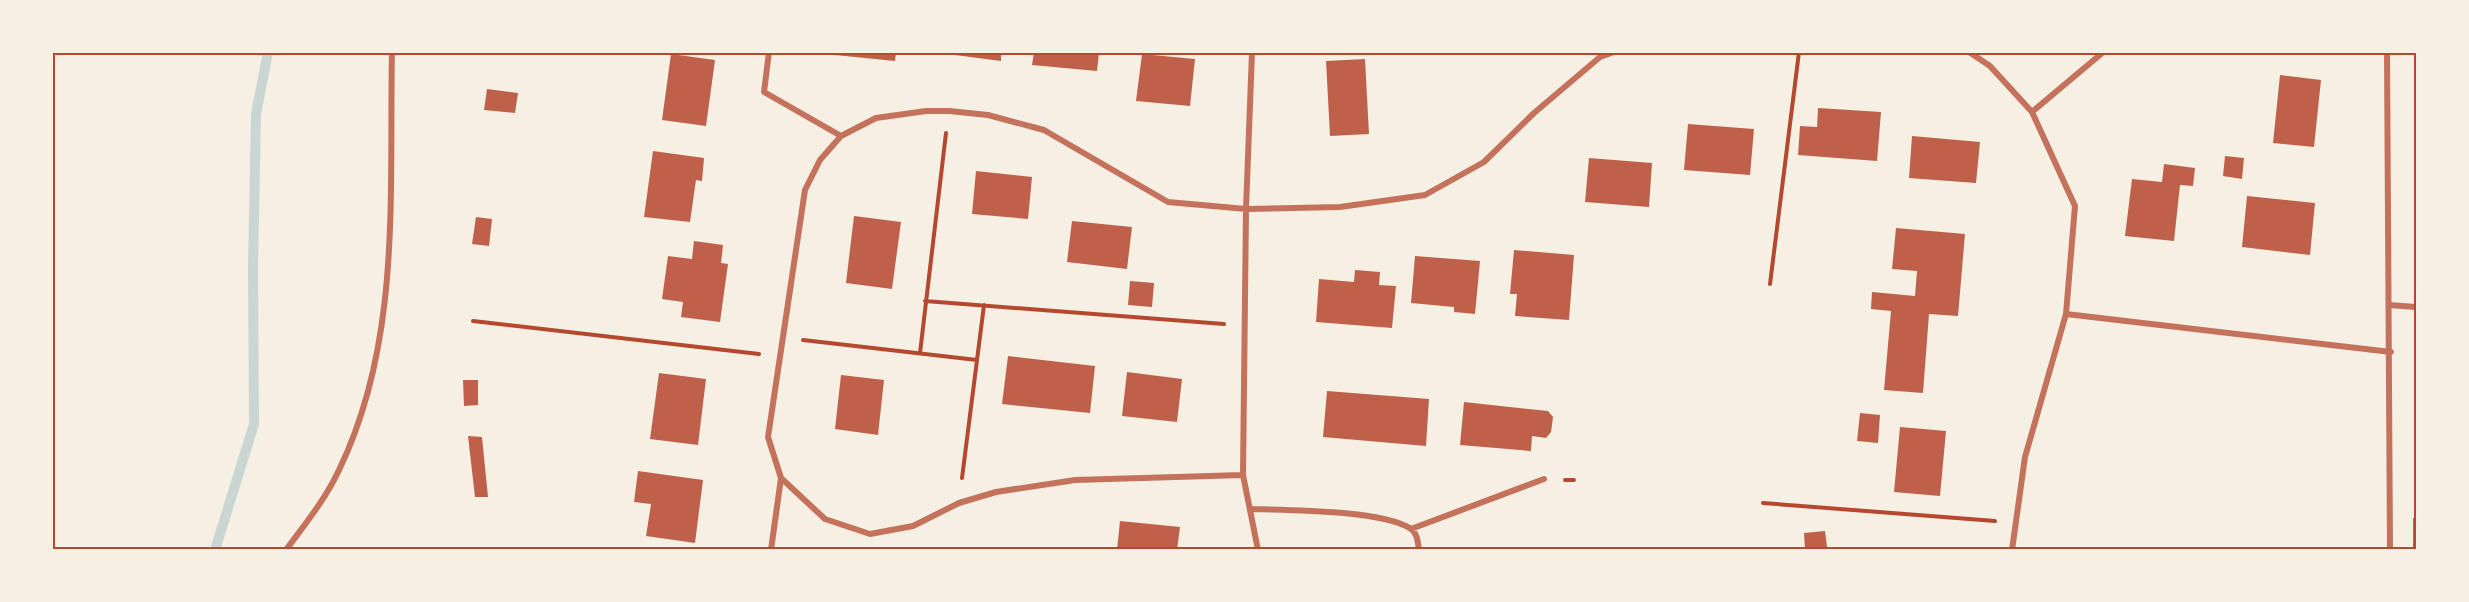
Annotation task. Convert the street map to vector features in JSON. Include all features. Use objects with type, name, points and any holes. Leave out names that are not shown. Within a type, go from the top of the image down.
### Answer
[{"type":"street","points":[[286,549],[321,504],[339,471],[356,431],[370,384],[385,297],[391,245],[392,52]]},
{"type":"street","points":[[769,52],[764,92],[841,136]]},
{"type":"street","points":[[1252,52],[1246,209],[1243,475],[1258,549]]},
{"type":"street","points":[[771,549],[781,478],[768,437],[805,190],[820,160],[841,136],[876,118],[926,111],[988,115],[1044,130],[1168,202],[1246,209],[1340,207],[1425,195],[1484,162],[1534,113],[1591,64],[1600,57],[1614,52]]},
{"type":"street","points":[[1969,52],[1990,66],[2032,112],[2075,206],[2066,314],[2025,456],[2012,549]]},
{"type":"street","points":[[2387,52],[2391,352],[2390,549]]},
{"type":"street","points":[[2032,112],[2101,54]]},
{"type":"street","points":[[2389,305],[2416,307]]},
{"type":"street","points":[[2066,314],[2391,352]]},
{"type":"street","points":[[781,478],[825,519],[870,534],[913,526],[959,503],[996,492],[1075,480],[1243,475]]},
{"type":"street","points":[[1411,529],[1544,479]]},
{"type":"street","points":[[1250,509],[1299,510],[1392,519],[1411,529],[1418,539],[1419,549]]},
{"type":"path","points":[[1770,284],[1798,52]]},
{"type":"path","points":[[920,353],[949,111]]},
{"type":"path","points":[[926,301],[1245,326]]},
{"type":"path","points":[[959,503],[984,305]]},
{"type":"path","points":[[473,321],[781,357]]},
{"type":"path","points":[[784,338],[977,360]]},
{"type":"path","points":[[1763,503],[2015,523]]},
{"type":"building","points":[[835,52],[896,52],[895,61],[835,55]]},
{"type":"building","points":[[932,52],[1001,52],[1001,61]]},
{"type":"building","points":[[1034,52],[1099,52],[1097,71],[1032,65]]},
{"type":"building","points":[[671,54],[715,60],[706,126],[662,120]]},
{"type":"building","points":[[1142,54],[1195,59],[1190,106],[1136,101]]},
{"type":"building","points":[[1365,59],[1369,134],[1330,136],[1326,61]]},
{"type":"building","points":[[2280,75],[2321,80],[2314,147],[2273,143]]},
{"type":"building","points":[[487,89],[518,93],[515,113],[484,110]]},
{"type":"building","points":[[1818,108],[1881,112],[1877,161],[1798,155],[1800,126],[1817,127]]},
{"type":"building","points":[[1688,124],[1754,129],[1750,175],[1684,170]]},
{"type":"building","points":[[1912,136],[1980,142],[1976,183],[1909,178]]},
{"type":"building","points":[[653,151],[704,158],[702,181],[696,180],[690,222],[644,217]]},
{"type":"building","points":[[2225,156],[2244,158],[2242,179],[2223,176]]},
{"type":"building","points":[[1589,158],[1652,163],[1649,207],[1585,202]]},
{"type":"building","points":[[2164,164],[2195,168],[2193,186],[2180,185],[2174,241],[2125,236],[2132,179],[2162,182]]},
{"type":"building","points":[[976,171],[1032,177],[1028,219],[972,214]]},
{"type":"building","points":[[2247,196],[2315,203],[2310,255],[2242,247]]},
{"type":"building","points":[[854,216],[901,222],[892,289],[846,283]]},
{"type":"building","points":[[476,217],[492,219],[489,246],[472,244]]},
{"type":"building","points":[[1072,221],[1132,227],[1127,269],[1067,262]]},
{"type":"building","points":[[1896,228],[1965,234],[1958,316],[1929,314],[1923,393],[1884,390],[1891,311],[1871,309],[1872,292],[1915,296],[1917,271],[1892,269]]},
{"type":"building","points":[[694,241],[723,245],[721,263],[728,264],[720,322],[681,317],[683,302],[662,299],[668,256],[692,259]]},
{"type":"building","points":[[1514,250],[1574,255],[1569,320],[1515,316],[1517,294],[1510,294]]},
{"type":"building","points":[[1415,256],[1480,261],[1475,314],[1454,312],[1454,307],[1411,303]]},
{"type":"building","points":[[1355,270],[1380,272],[1379,285],[1396,286],[1392,328],[1316,322],[1319,279],[1354,282]]},
{"type":"building","points":[[1130,281],[1154,283],[1152,307],[1128,305]]},
{"type":"building","points":[[1008,356],[1095,366],[1090,413],[1002,404]]},
{"type":"building","points":[[1127,372],[1182,379],[1177,422],[1122,416]]},
{"type":"building","points":[[659,373],[706,379],[698,445],[650,439]]},
{"type":"building","points":[[841,375],[884,380],[878,435],[835,429]]},
{"type":"building","points":[[463,380],[478,380],[478,405],[464,406]]},
{"type":"building","points":[[1327,391],[1429,399],[1426,446],[1323,437]]},
{"type":"building","points":[[1464,402],[1548,411],[1553,417],[1551,432],[1546,438],[1532,436],[1531,451],[1460,445]]},
{"type":"building","points":[[1860,413],[1880,415],[1878,443],[1857,441]]},
{"type":"building","points":[[1900,427],[1946,431],[1940,496],[1894,492]]},
{"type":"building","points":[[468,436],[482,437],[488,497],[475,497]]},
{"type":"building","points":[[638,471],[703,480],[695,543],[646,536],[651,504],[634,502]]},
{"type":"building","points":[[2413,518],[2416,518],[2416,550],[2413,550]]},
{"type":"building","points":[[1120,521],[1180,527],[1177,550],[1117,550]]},
{"type":"building","points":[[1825,531],[1827,547],[1805,549],[1804,533]]},
{"type":"waterway","points":[[215,550],[254,424],[253,268],[256,114],[268,52]]}]
